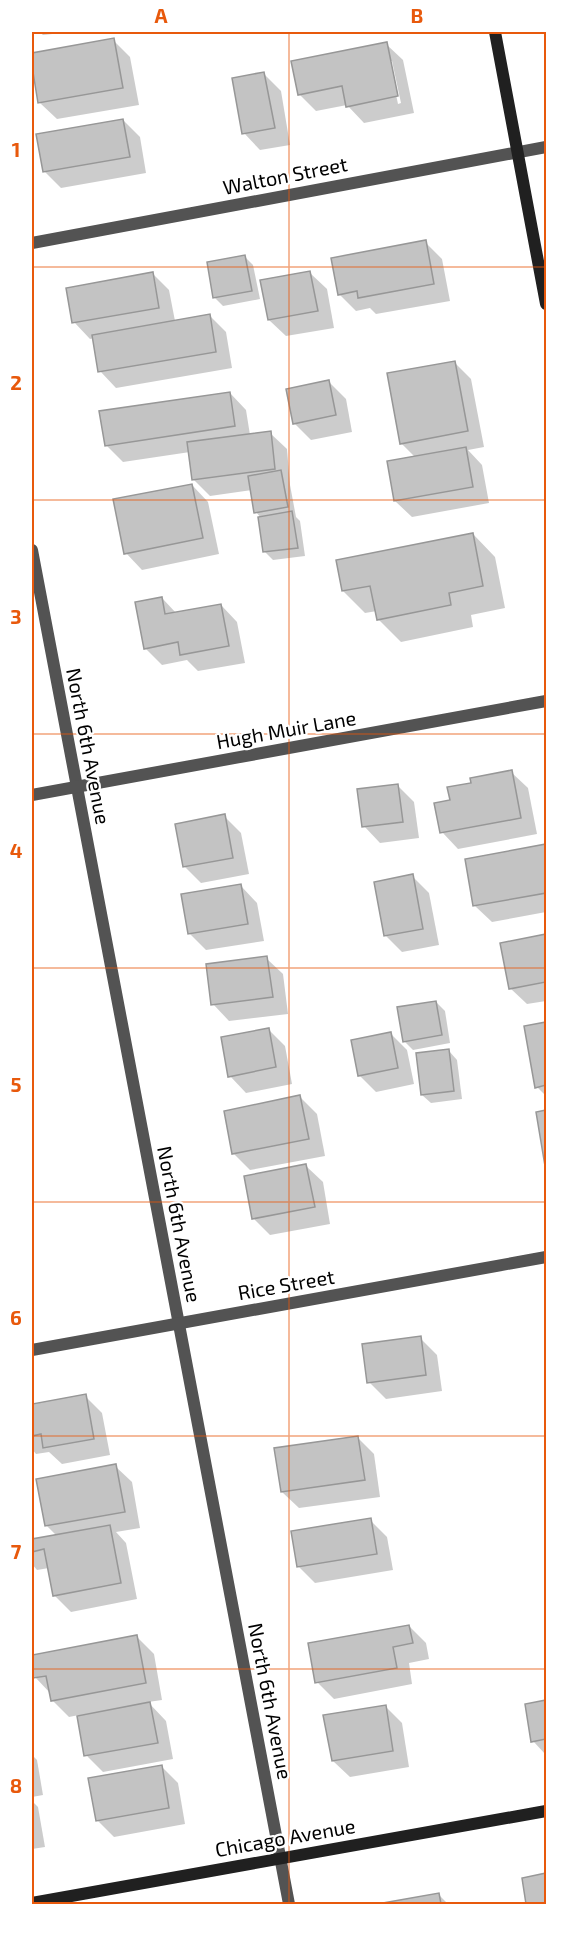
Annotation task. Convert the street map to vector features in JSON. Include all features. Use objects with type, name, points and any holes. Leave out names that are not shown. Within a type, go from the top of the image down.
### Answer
[{"type":"main road","points":[[495,32],[546,304]]},
{"type":"main road","name":"Chicago Avenue","points":[[32,1903],[546,1811]]},
{"type":"street","name":"Walton Street","points":[[32,243],[546,147]]},
{"type":"street","name":"North 6th Avenue","points":[[32,550],[290,1905]]},
{"type":"street","name":"Hugh Muir Lane","points":[[32,795],[546,701]]},
{"type":"street","name":"Rice Street","points":[[32,1350],[546,1257]]},
{"type":"building","points":[[114,38],[123,88],[38,103],[32,53]]},
{"type":"building","points":[[387,42],[398,96],[346,107],[342,86],[298,95],[291,61]]},
{"type":"building","points":[[264,72],[275,128],[242,134],[232,78]]},
{"type":"building","points":[[123,119],[130,157],[43,172],[36,134]]},
{"type":"building","points":[[426,240],[434,284],[358,298],[357,291],[338,295],[331,258]]},
{"type":"building","points":[[245,255],[252,291],[213,298],[207,262]]},
{"type":"building","points":[[310,271],[318,311],[268,320],[260,280]]},
{"type":"building","points":[[153,272],[159,308],[72,323],[66,288]]},
{"type":"building","points":[[210,314],[216,352],[98,372],[92,335]]},
{"type":"building","points":[[455,361],[468,431],[400,444],[387,373]]},
{"type":"building","points":[[329,380],[336,415],[293,424],[286,389]]},
{"type":"building","points":[[230,392],[235,426],[105,446],[99,411]]},
{"type":"building","points":[[271,431],[275,469],[192,480],[187,442]]},
{"type":"building","points":[[466,447],[473,487],[394,501],[387,461]]},
{"type":"building","points":[[281,470],[288,507],[254,513],[248,476]]},
{"type":"building","points":[[192,484],[203,538],[124,554],[113,499]]},
{"type":"building","points":[[292,511],[298,548],[263,552],[258,517]]},
{"type":"building","points":[[473,533],[483,586],[449,593],[451,605],[377,620],[370,586],[342,591],[336,560]]},
{"type":"building","points":[[162,597],[165,614],[221,604],[229,646],[180,655],[178,642],[144,649],[135,602]]},
{"type":"building","points":[[512,770],[521,818],[440,833],[434,803],[450,800],[447,787],[471,783],[470,778]]},
{"type":"building","points":[[398,784],[403,822],[362,827],[357,789]]},
{"type":"building","points":[[225,814],[233,858],[183,867],[175,824]]},
{"type":"building","points":[[546,844],[546,893],[473,906],[465,859]]},
{"type":"building","points":[[413,874],[423,929],[384,936],[374,882]]},
{"type":"building","points":[[241,884],[248,924],[188,934],[181,894]]},
{"type":"building","points":[[546,934],[546,982],[509,989],[500,943]]},
{"type":"building","points":[[267,956],[273,997],[211,1005],[206,964]]},
{"type":"building","points":[[436,1001],[442,1035],[403,1042],[397,1007]]},
{"type":"building","points":[[546,1022],[546,1085],[535,1088],[524,1026]]},
{"type":"building","points":[[269,1028],[276,1067],[228,1077],[221,1037]]},
{"type":"building","points":[[391,1032],[398,1068],[358,1076],[351,1040]]},
{"type":"building","points":[[449,1049],[454,1091],[421,1095],[416,1053]]},
{"type":"building","points":[[300,1095],[309,1139],[232,1154],[224,1111]]},
{"type":"building","points":[[546,1110],[546,1172],[536,1112]]},
{"type":"building","points":[[306,1164],[315,1207],[252,1219],[244,1176]]},
{"type":"building","points":[[421,1336],[426,1375],[367,1383],[362,1344]]},
{"type":"building","points":[[86,1394],[94,1439],[43,1448],[41,1434],[32,1436],[32,1404]]},
{"type":"building","points":[[358,1436],[365,1480],[281,1492],[274,1448]]},
{"type":"building","points":[[116,1464],[125,1512],[45,1526],[36,1479]]},
{"type":"building","points":[[371,1518],[377,1554],[297,1567],[291,1531]]},
{"type":"building","points":[[110,1525],[121,1583],[53,1596],[44,1549],[32,1552],[32,1539]]},
{"type":"building","points":[[409,1625],[413,1643],[393,1647],[397,1668],[315,1683],[308,1643]]},
{"type":"building","points":[[137,1635],[146,1683],[51,1701],[46,1676],[33,1678],[32,1655]]},
{"type":"building","points":[[546,1700],[546,1739],[531,1742],[525,1704]]},
{"type":"building","points":[[150,1702],[158,1743],[84,1756],[77,1716]]},
{"type":"building","points":[[386,1705],[393,1751],[332,1761],[323,1715]]},
{"type":"building","points":[[162,1765],[169,1808],[96,1821],[88,1778]]},
{"type":"building","points":[[546,1873],[546,1904],[526,1904],[522,1878]]},
{"type":"building","points":[[439,1893],[441,1904],[377,1904]]}]
